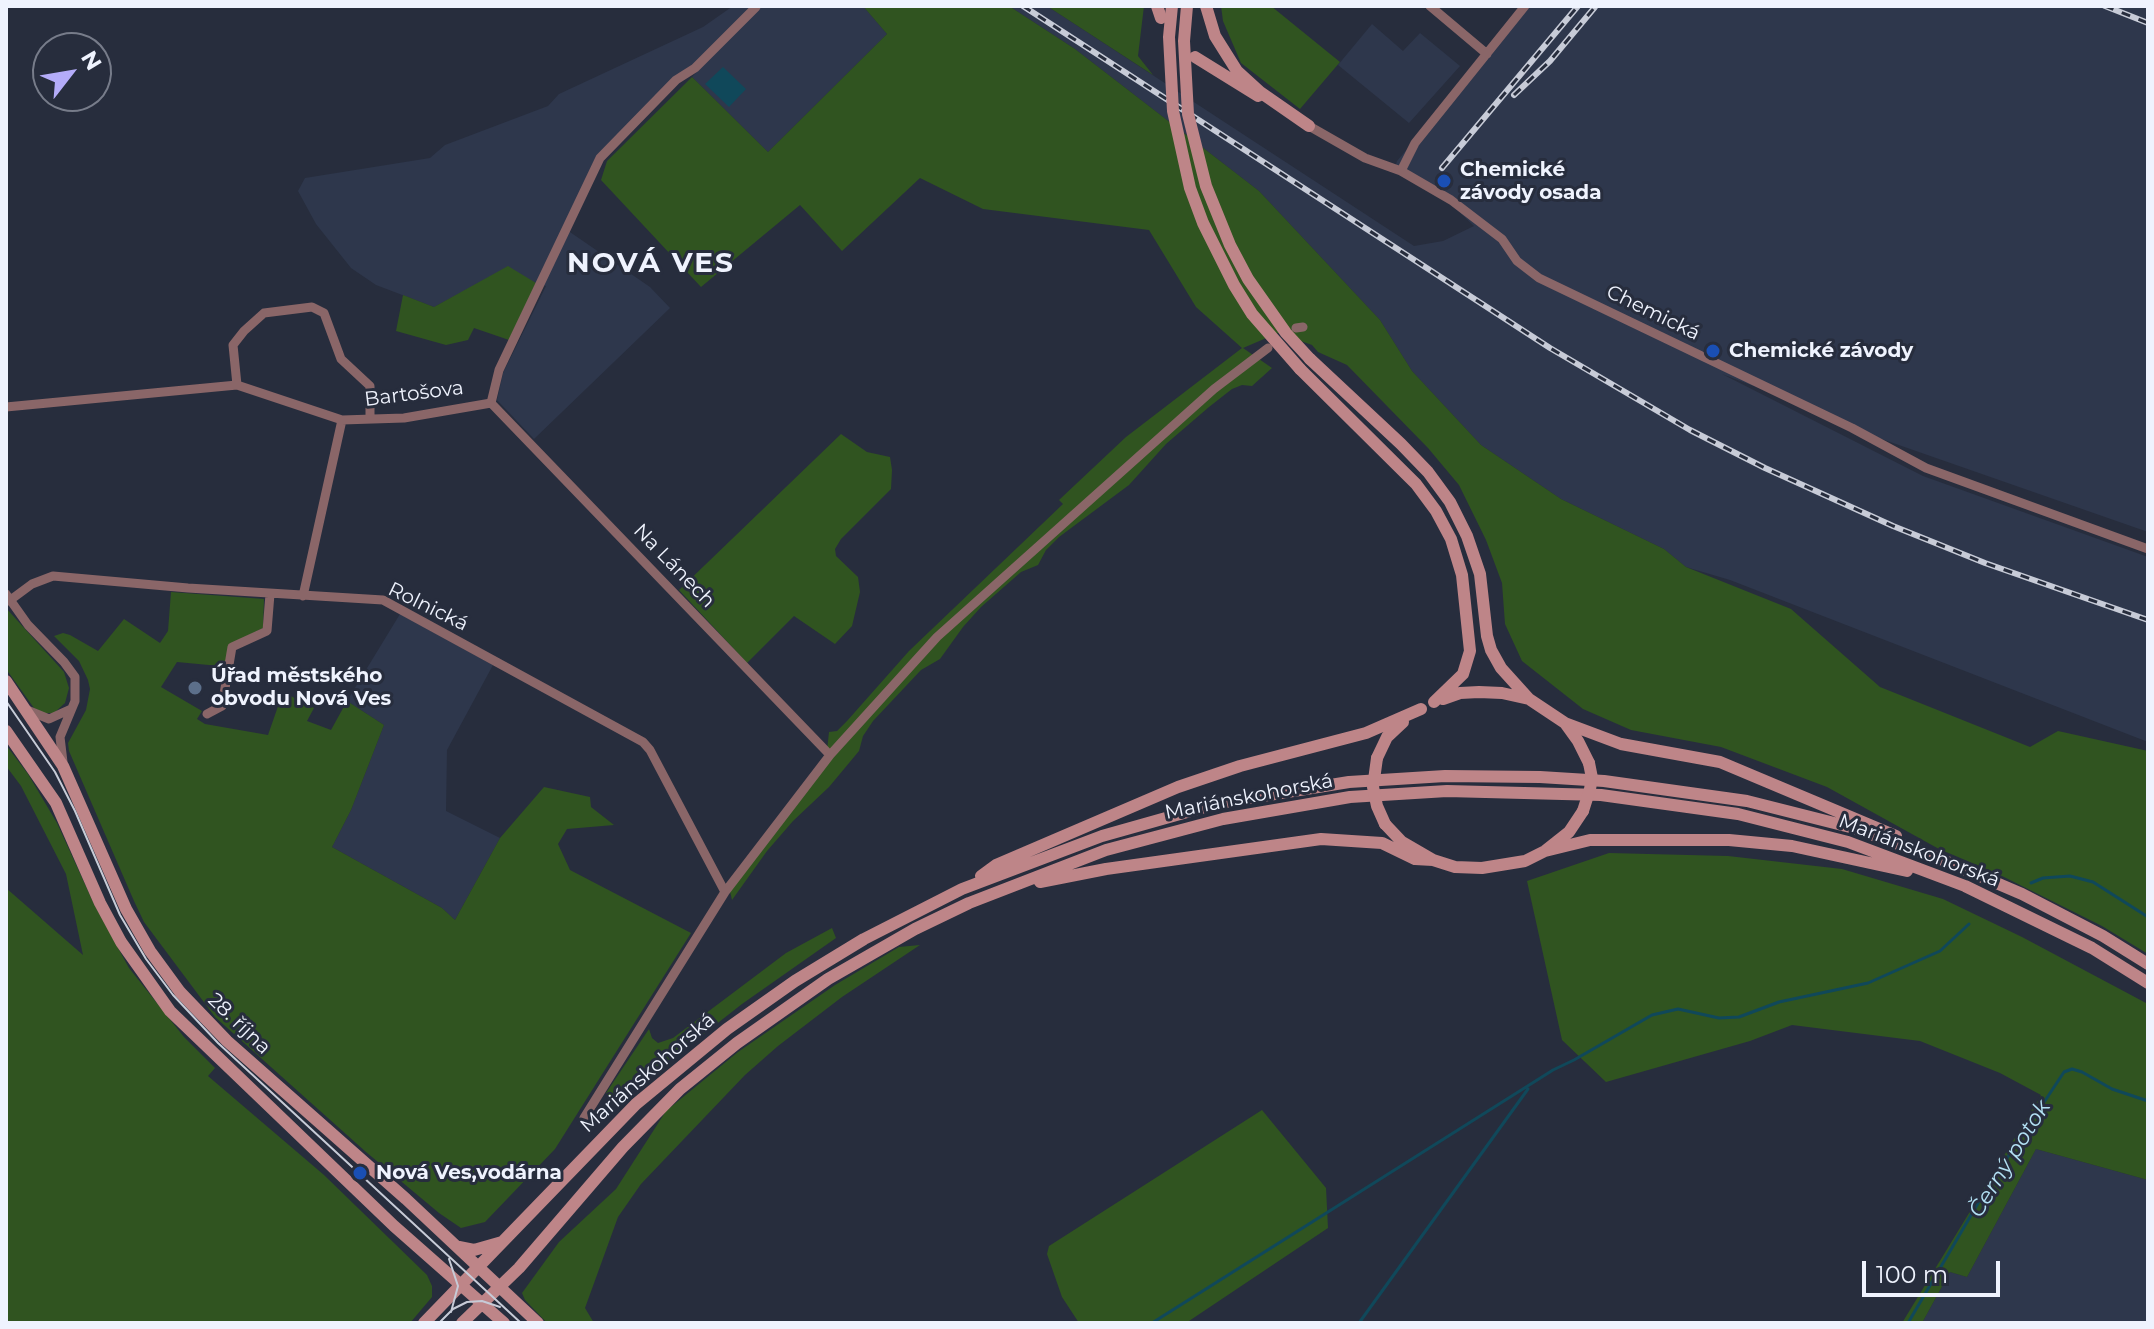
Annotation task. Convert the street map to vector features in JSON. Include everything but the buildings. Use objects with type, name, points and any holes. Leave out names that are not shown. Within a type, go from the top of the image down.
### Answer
[{"type":"main road","points":[[1172,6],[1169,37],[1173,111],[1194,200],[1215,251],[1252,314],[1300,369],[1416,484],[1451,539],[1462,575],[1470,651],[1463,674],[1434,702]]},
{"type":"main road","points":[[1187,6],[1184,41],[1188,114],[1206,186],[1230,245],[1248,279],[1286,333],[1401,444],[1428,472],[1450,502],[1467,536],[1480,574],[1491,650],[1501,668],[1529,699],[1565,723],[1621,744],[1720,762],[1896,835],[1938,858]]},
{"type":"main road","points":[[1206,6],[1215,36],[1237,71],[1260,92],[1309,126]]},
{"type":"main road","points":[[1195,57],[1224,78],[1309,126]]},
{"type":"main road","name":"28. října","points":[[6,681],[63,766],[126,909],[150,951],[180,992],[211,1027],[266,1078],[456,1245],[538,1323]]},
{"type":"main road","points":[[962,889],[996,865],[1178,787],[1240,766],[1366,733],[1449,696],[1470,692],[1502,693],[1529,699]]},
{"type":"main road","points":[[1421,709],[1387,737],[1377,758],[1373,787],[1385,824],[1402,842],[1433,860]]},
{"type":"main road","points":[[969,903],[985,902],[1060,877],[1321,839],[1382,843],[1415,859],[1467,868],[1525,861],[1545,851],[1569,832],[1583,811],[1590,789],[1592,778],[1589,763],[1565,723]]},
{"type":"main road","name":"28. října","points":[[6,731],[51,795],[115,932],[162,1002],[217,1058],[504,1323]]},
{"type":"main road","name":"Mariánskohorská","points":[[424,1323],[628,1112],[727,1029],[847,949],[962,889],[1102,836],[1219,803],[1349,782],[1445,776],[1604,781],[1747,801],[1854,828],[1938,858],[2022,894],[2103,936],[2148,964]]},
{"type":"main road","name":"Mariánskohorská","points":[[462,1323],[500,1287],[641,1128],[702,1070],[828,979],[893,941],[969,903],[1106,850],[1223,819],[1350,797],[1447,791],[1601,795],[1738,814],[1848,842],[1965,886],[2092,948],[2148,983]]},
{"type":"main road","points":[[1545,851],[1590,840],[1729,840],[1792,846],[1965,886]]},
{"type":"main road","points":[[456,1245],[474,1250],[506,1239]]},
{"type":"street","points":[[1430,6],[1487,54]]},
{"type":"street","points":[[1401,171],[1415,143],[1525,6]]},
{"type":"street","name":"Bartošova","points":[[6,407],[237,385],[342,420],[404,418],[491,403],[499,370],[600,158],[676,80],[695,68],[756,7]]},
{"type":"street","name":"Chemická","points":[[1309,126],[1365,158],[1401,171],[1451,200],[1502,239],[1517,261],[1539,278],[1852,428],[1926,468],[2148,549]]},
{"type":"street","points":[[237,385],[233,345],[244,331],[264,313],[312,307],[324,313],[341,359],[370,386],[370,418]]},
{"type":"street","points":[[584,1118],[725,892],[830,755],[937,637],[1214,389],[1268,348]]},
{"type":"street","name":"Na Lánech","points":[[491,403],[830,755]]},
{"type":"street","points":[[303,596],[342,420]]},
{"type":"street","name":"Rolnická","points":[[8,598],[53,576],[383,600],[643,742],[725,892]]},
{"type":"street","points":[[207,714],[222,706],[232,647],[267,631],[270,594]]},
{"type":"street","points":[[8,598],[73,673],[77,693],[60,737],[63,766]]},
{"type":"street","points":[[27,709],[49,719],[71,709]]},
{"type":"shaded area","points":[[733,6],[863,6],[887,34],[768,152],[692,77],[750,15],[674,84],[602,157],[567,230],[650,287],[670,308],[534,439],[497,400],[503,373],[546,286],[536,283],[468,289],[434,307],[376,285],[351,268],[316,224],[298,191],[305,178],[430,158],[445,145],[548,106],[559,94],[703,27]]},
{"type":"shaded area","points":[[1009,6],[1047,6],[1414,246],[1443,241],[1474,226],[1453,206],[1394,171],[1397,161],[1471,74],[1522,6],[2148,6],[2148,532],[1853,429],[1793,401],[1722,374],[1923,476],[2148,557],[2148,742],[1730,580],[1686,567],[1664,549],[1561,499],[1481,445],[1412,371],[1380,320],[1259,191],[1075,49]]},
{"type":"shaded area","points":[[1372,24],[1403,51],[1420,33],[1460,66],[1409,123],[1338,65]]},
{"type":"shaded area","points":[[723,67],[746,89],[729,107],[705,84]]},
{"type":"shaded area","points":[[400,614],[493,665],[447,750],[446,811],[500,838],[455,920],[442,908],[332,847],[351,810],[384,725],[347,701]]},
{"type":"shaded area","points":[[2036,1149],[2148,1180],[2148,1323],[1922,1323],[1950,1272],[1967,1277]]},
{"type":"green space","points":[[863,6],[1009,6],[1075,49],[1259,191],[1380,320],[1412,371],[1481,445],[1561,499],[1664,549],[1686,567],[1791,609],[1880,687],[2030,747],[2058,731],[2148,751],[2148,954],[2102,926],[1996,873],[1939,849],[1827,787],[1721,747],[1631,730],[1583,709],[1522,661],[1505,624],[1502,583],[1486,540],[1459,485],[1428,448],[1347,365],[1318,352],[1312,345],[1278,333],[1243,348],[1272,368],[1252,386],[1242,385],[1232,389],[1209,407],[1166,444],[1129,485],[1059,537],[1046,550],[1038,565],[1021,572],[981,607],[940,659],[921,670],[873,721],[863,736],[859,751],[767,851],[732,900],[729,887],[826,760],[829,732],[837,731],[909,651],[1063,504],[1059,500],[1126,437],[1242,348],[1196,307],[1149,230],[983,209],[920,178],[842,251],[800,205],[701,287],[601,180],[607,161],[692,77],[768,152],[887,34]]},
{"type":"green space","points":[[1047,6],[1144,6],[1138,56],[1153,75]]},
{"type":"green space","points":[[1221,6],[1271,6],[1340,62],[1300,109],[1241,63],[1223,21]]},
{"type":"green space","points":[[508,266],[536,283],[509,340],[474,328],[468,340],[446,345],[396,331],[403,295],[434,307]]},
{"type":"green space","points":[[841,434],[867,452],[890,457],[892,470],[891,489],[841,539],[835,549],[836,556],[858,577],[860,592],[852,626],[835,644],[794,616],[747,663],[679,590]]},
{"type":"green space","points":[[171,592],[264,599],[263,628],[238,641],[230,667],[177,662],[161,687],[202,711],[197,719],[205,724],[268,735],[283,692],[314,708],[307,721],[331,730],[347,701],[384,725],[351,810],[332,847],[442,908],[455,920],[500,838],[544,787],[590,797],[591,807],[614,825],[567,829],[558,844],[570,870],[691,933],[555,1149],[485,1222],[461,1228],[366,1152],[215,1017],[144,922],[69,751],[68,743],[86,710],[90,689],[79,661],[54,636],[63,633],[70,635],[98,651],[124,619],[160,643],[168,631]]},
{"type":"green space","points":[[6,608],[64,672],[69,688],[65,703],[54,713],[43,713],[34,708],[6,669]]},
{"type":"green space","points":[[6,745],[28,774],[57,823],[94,904],[129,968],[184,1037],[215,1068],[208,1076],[324,1175],[427,1275],[432,1286],[432,1297],[410,1323],[6,1323],[6,888],[83,955],[66,874],[21,786],[6,766]]},
{"type":"green space","points":[[1609,853],[1728,856],[1842,869],[1943,899],[2146,1003],[2148,1180],[2036,1149],[1967,1277],[1950,1272],[1922,1323],[1902,1323],[2041,1095],[2000,1073],[1920,1041],[1792,1025],[1750,1041],[1606,1082],[1562,1040],[1527,881]]},
{"type":"green space","points":[[832,928],[836,938],[742,1004],[677,1055],[650,1068],[613,1099],[606,1093],[649,1029],[658,1043],[673,1038],[786,953]]},
{"type":"green space","points":[[920,945],[842,997],[778,1046],[745,1075],[641,1184],[618,1217],[585,1308],[594,1323],[547,1323],[525,1300],[522,1293],[559,1242],[616,1189],[666,1111],[738,1052],[835,985],[899,947]]},
{"type":"green space","points":[[1262,1110],[1326,1188],[1328,1228],[1186,1323],[1079,1323],[1062,1297],[1047,1254],[1049,1246]]},
{"type":"waterway","points":[[2031,883],[2043,878],[2070,876],[2093,882],[2148,917]]},
{"type":"waterway","points":[[1152,1323],[1553,1070],[1652,1015],[1678,1009],[1719,1018],[1739,1017],[1779,1002],[1868,983],[1940,951],[1969,924]]},
{"type":"waterway","name":"Černý potok","points":[[1908,1323],[1984,1193],[2064,1072],[2072,1069],[2082,1072],[2112,1089],[2148,1101]]},
{"type":"waterway","points":[[1359,1323],[1528,1089]]},
{"type":"tram line","points":[[6,701],[55,772],[120,915],[146,959],[173,995],[218,1043],[521,1323]]},
{"type":"tram line","points":[[449,1259],[458,1286],[451,1312]]},
{"type":"tram line","points":[[439,1323],[453,1309],[467,1302],[482,1301],[500,1307]]},
{"type":"railway","points":[[1023,6],[1550,348],[1690,430],[1893,526],[1985,563],[2148,620]]},
{"type":"railway","points":[[1442,168],[1578,6]]},
{"type":"railway","points":[[2105,6],[2148,23]]},
{"type":"railway","points":[[1514,95],[1550,61],[1595,7]]},
{"type":"place","name":"Chemické závody osada","points":[[1444,181]]},
{"type":"place","name":"Chemické závody","points":[[1713,351]]},
{"type":"place","name":"Úřad městského obvodu Nová Ves","points":[[195,688]]},
{"type":"place","name":"Nová Ves,vodárna","points":[[360,1173]]},
{"type":"district","name":"NOVÁ VES","points":[[651,264]]}]
